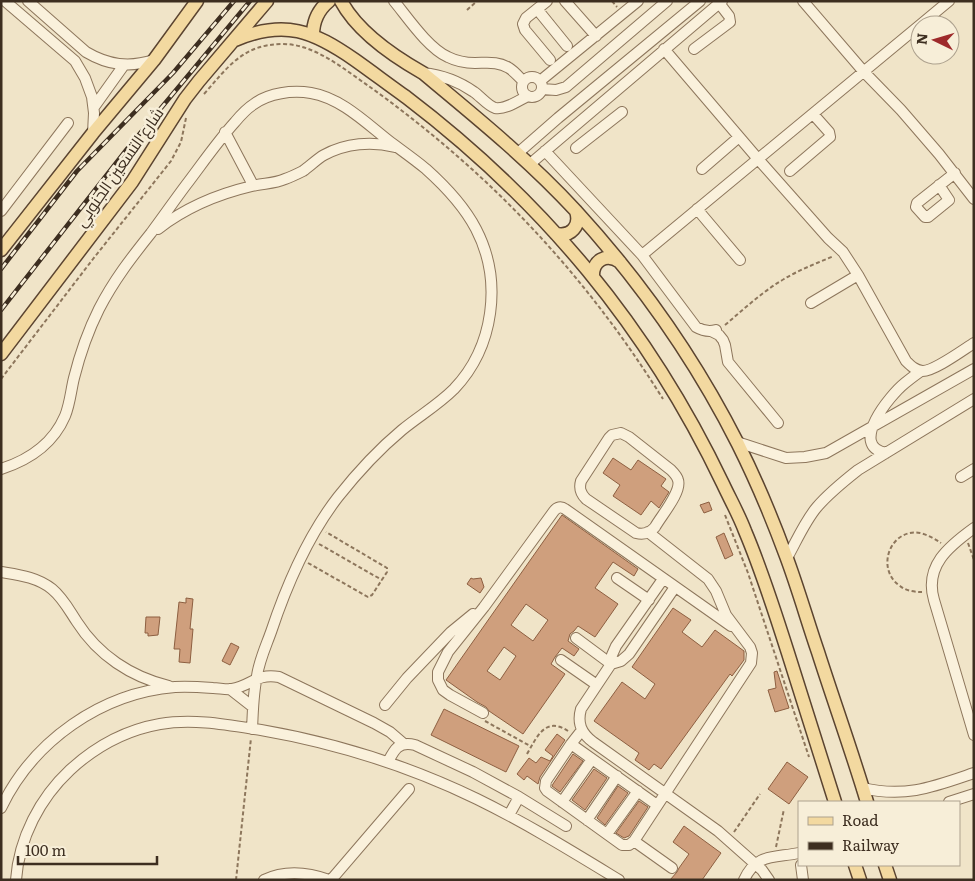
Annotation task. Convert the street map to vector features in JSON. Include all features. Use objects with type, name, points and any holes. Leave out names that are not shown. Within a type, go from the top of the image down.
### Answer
[{"type":"main road","points":[[1,250],[93,133],[154,60],[197,1]]},
{"type":"main road","name":"شارع التسعين الجنوبي","points":[[1,354],[132,182],[185,99],[267,1]]},
{"type":"main road","points":[[313,35],[314,24],[320,9],[329,1]]},
{"type":"main road","points":[[341,1],[346,11],[367,34],[423,73],[530,164],[576,211],[620,262],[683,349],[716,402],[762,495],[787,558],[867,801]]},
{"type":"main road","points":[[235,40],[263,30],[292,30],[313,35],[339,49],[432,117],[496,173],[527,202],[593,277],[636,333],[674,392],[708,453],[745,530],[780,628],[835,801]]},
{"type":"main road","points":[[556,234],[566,234],[574,229],[578,221],[576,211]]},
{"type":"main road","points":[[593,277],[594,267],[601,260],[611,258],[620,262]]},
{"type":"main road","points":[[855,866],[860,880]]},
{"type":"main road","points":[[885,866],[890,880]]},
{"type":"street","points":[[5,1],[75,61],[85,78],[94,107],[93,133]]},
{"type":"street","points":[[28,1],[86,52],[104,61],[124,65],[154,60]]},
{"type":"street","points":[[394,1],[440,53],[461,62],[490,62],[504,65],[524,81]]},
{"type":"street","points":[[546,1],[524,21],[523,27],[550,60]]},
{"type":"street","points":[[565,1],[596,36]]},
{"type":"street","points":[[423,73],[440,76],[463,85],[494,108],[507,106],[528,96],[538,95],[541,85],[638,1]]},
{"type":"street","points":[[528,96],[523,91],[522,84],[528,77],[535,77],[541,85],[556,90],[566,87],[666,1]]},
{"type":"street","points":[[518,153],[700,1]]},
{"type":"street","points":[[803,1],[864,72],[901,110],[974,199]]},
{"type":"street","points":[[932,15],[949,1]]},
{"type":"street","points":[[530,164],[721,2],[729,16],[730,22],[694,49]]},
{"type":"street","points":[[537,9],[567,46]]},
{"type":"street","points":[[642,255],[910,33]]},
{"type":"street","points":[[664,49],[758,159],[828,238],[843,252],[906,361],[914,369],[921,371],[929,370],[974,343]]},
{"type":"street","points":[[94,107],[124,65]]},
{"type":"street","points":[[1,469],[23,461],[36,453],[58,429],[65,415],[81,354],[98,311],[121,272],[225,132],[253,104],[265,98],[295,92],[326,97],[355,114],[436,178],[466,213],[484,246],[492,283],[492,302],[484,339],[477,356],[456,387],[402,430],[378,452],[336,500],[310,539],[288,583],[261,660],[256,679],[252,729]]},
{"type":"street","points":[[576,148],[622,112]]},
{"type":"street","points":[[588,114],[600,130]]},
{"type":"street","points":[[790,171],[830,137],[829,132],[813,114]]},
{"type":"street","points":[[558,118],[569,130]]},
{"type":"street","points":[[1,211],[68,123]]},
{"type":"street","points":[[225,132],[254,185]]},
{"type":"street","points":[[702,169],[739,137]]},
{"type":"street","points":[[149,235],[198,204],[254,185],[274,183],[289,178],[324,155],[336,150],[361,144],[388,145],[400,149]]},
{"type":"street","points":[[545,150],[642,255],[696,327],[704,331],[714,330],[719,335],[725,345],[728,362],[778,423]]},
{"type":"street","points":[[939,185],[954,173]]},
{"type":"street","points":[[697,209],[740,260]]},
{"type":"street","points":[[811,303],[858,275]]},
{"type":"street","points":[[737,442],[786,458],[826,453],[974,369]]},
{"type":"street","points":[[886,453],[878,450],[872,443],[870,434],[873,426],[891,397],[921,371]]},
{"type":"street","points":[[787,558],[816,508],[830,493],[858,470],[974,399]]},
{"type":"street","points":[[621,433],[629,437],[676,474],[679,486],[677,492],[655,527],[648,532],[644,534],[636,533],[586,499],[581,492],[581,481],[612,435],[621,433]]},
{"type":"street","points":[[961,477],[974,469]]},
{"type":"street","points":[[483,713],[446,693],[440,685],[437,676],[440,665],[558,507],[565,508],[738,631]]},
{"type":"street","points":[[970,531],[950,548],[935,566],[932,577],[932,593],[969,706],[974,734]]},
{"type":"street","points":[[648,532],[708,579],[716,591],[726,615],[750,647],[752,653],[751,663],[634,841],[629,845],[622,845],[547,791],[544,785],[576,737],[581,709],[611,664],[616,646],[664,579]]},
{"type":"street","points":[[1,572],[31,578],[51,588],[67,605],[77,623],[89,638],[110,659],[136,674],[155,682],[176,687]]},
{"type":"street","points":[[617,578],[649,600]]},
{"type":"street","points":[[611,664],[621,661],[629,654],[675,587]]},
{"type":"street","points":[[385,705],[407,678],[451,632],[472,614],[484,607]]},
{"type":"street","points":[[576,638],[611,664]]},
{"type":"street","points":[[561,660],[597,685]]},
{"type":"street","points":[[136,674],[138,682],[136,694]]},
{"type":"street","points":[[1,808],[18,778],[50,742],[68,727],[103,706],[122,698],[161,689],[198,687],[230,689],[256,679],[273,676],[284,679],[374,723],[390,732],[404,744]]},
{"type":"street","points":[[230,689],[254,707]]},
{"type":"street","points":[[16,880],[20,854],[42,804],[78,762],[93,751],[125,734],[160,724],[196,722],[252,729],[320,742],[388,762],[448,786],[509,815],[619,880]]},
{"type":"street","points":[[576,737],[587,737],[665,792],[729,840],[762,870],[769,880]]},
{"type":"street","points":[[576,737],[592,759],[657,805]]},
{"type":"street","points":[[388,762],[396,748],[410,743],[419,746],[519,797],[566,826]]},
{"type":"street","points":[[562,802],[592,759]]},
{"type":"street","points":[[862,788],[890,797],[918,791],[974,773]]},
{"type":"street","points":[[587,820],[617,776]]},
{"type":"street","points":[[264,880],[280,874],[306,873],[330,880],[409,789]]},
{"type":"street","points":[[608,834],[638,791]]},
{"type":"street","points":[[952,801],[974,794]]},
{"type":"street","points":[[509,815],[519,797]]},
{"type":"street","points":[[634,841],[672,868]]},
{"type":"street","points":[[744,880],[747,872],[762,859],[798,853]]},
{"type":"street","points":[[800,866],[803,880]]},
{"type":"path","points":[[466,10],[477,1]]},
{"type":"path","points":[[200,98],[232,62],[250,51],[260,48],[276,44],[292,44],[313,51],[330,60],[389,101],[439,140],[473,169],[521,216],[564,262],[602,309],[665,401]]},
{"type":"path","points":[[1,379],[171,161],[179,148],[187,116]]},
{"type":"path","points":[[714,330],[724,325],[767,290],[784,279],[843,252]]},
{"type":"path","points":[[723,510],[751,580],[811,764]]},
{"type":"path","points":[[300,559],[367,596],[372,595],[387,572],[387,568],[318,527]]},
{"type":"path","points":[[970,531],[974,560]]},
{"type":"path","points":[[932,593],[912,592],[900,587],[891,578],[887,565],[888,552],[895,542],[901,538],[906,535],[919,533],[931,537],[950,548]]},
{"type":"path","points":[[310,539],[382,580]]},
{"type":"path","points":[[483,713],[487,716],[484,721],[532,747]]},
{"type":"path","points":[[527,754],[542,730],[552,726],[563,728],[576,737]]},
{"type":"path","points":[[236,880],[252,729]]},
{"type":"path","points":[[729,840],[760,794]]},
{"type":"path","points":[[774,857],[784,809]]},
{"type":"building","points":[[613,458],[631,470],[638,460],[666,479],[661,486],[669,492],[659,508],[651,501],[641,515],[613,496],[620,485],[603,473]]},
{"type":"building","points":[[709,502],[712,510],[704,513],[700,505]]},
{"type":"building","points":[[562,515],[638,569],[634,576],[613,562],[595,588],[618,604],[595,637],[578,626],[570,634],[568,641],[579,649],[574,656],[562,648],[555,657],[551,664],[565,674],[523,734],[446,680]],"holes":[[[526,604],[548,620],[533,641],[511,625]],[[504,647],[516,656],[500,680],[487,671]]]},
{"type":"building","points":[[724,533],[733,555],[725,559],[716,537]]},
{"type":"building","points":[[471,578],[481,578],[484,587],[480,593],[467,584]]},
{"type":"building","points":[[186,598],[193,599],[190,629],[193,629],[190,663],[179,662],[180,649],[174,649],[179,602],[186,603]]},
{"type":"building","points":[[673,608],[691,620],[682,632],[702,647],[715,630],[744,651],[744,660],[732,676],[730,674],[661,769],[654,764],[649,770],[635,760],[639,753],[594,721],[622,682],[645,699],[655,684],[632,667]]},
{"type":"building","points":[[146,617],[160,617],[158,635],[148,636],[148,633],[145,633]]},
{"type":"building","points":[[231,643],[239,647],[230,665],[222,661]]},
{"type":"building","points":[[777,671],[789,708],[775,712],[768,690],[776,688],[774,672]]},
{"type":"building","points":[[444,709],[519,746],[506,772],[431,735]]},
{"type":"building","points":[[557,734],[565,740],[540,777],[538,784],[527,776],[524,780],[517,774],[529,758],[536,763],[541,757],[550,761],[553,756],[545,750]]},
{"type":"building","points":[[573,754],[583,761],[560,792],[552,786]]},
{"type":"building","points":[[787,762],[808,777],[789,804],[768,789]]},
{"type":"building","points":[[594,769],[607,778],[585,810],[572,800]]},
{"type":"building","points":[[618,786],[628,793],[605,825],[597,818]]},
{"type":"building","points":[[639,801],[648,807],[629,836],[624,838],[616,833]]},
{"type":"building","points":[[684,826],[721,853],[702,880],[670,880],[689,854],[673,842]]},
{"type":"railway","points":[[1,269],[77,171],[173,73],[234,1]]},
{"type":"railway","points":[[1,310],[127,149],[250,1]]}]
